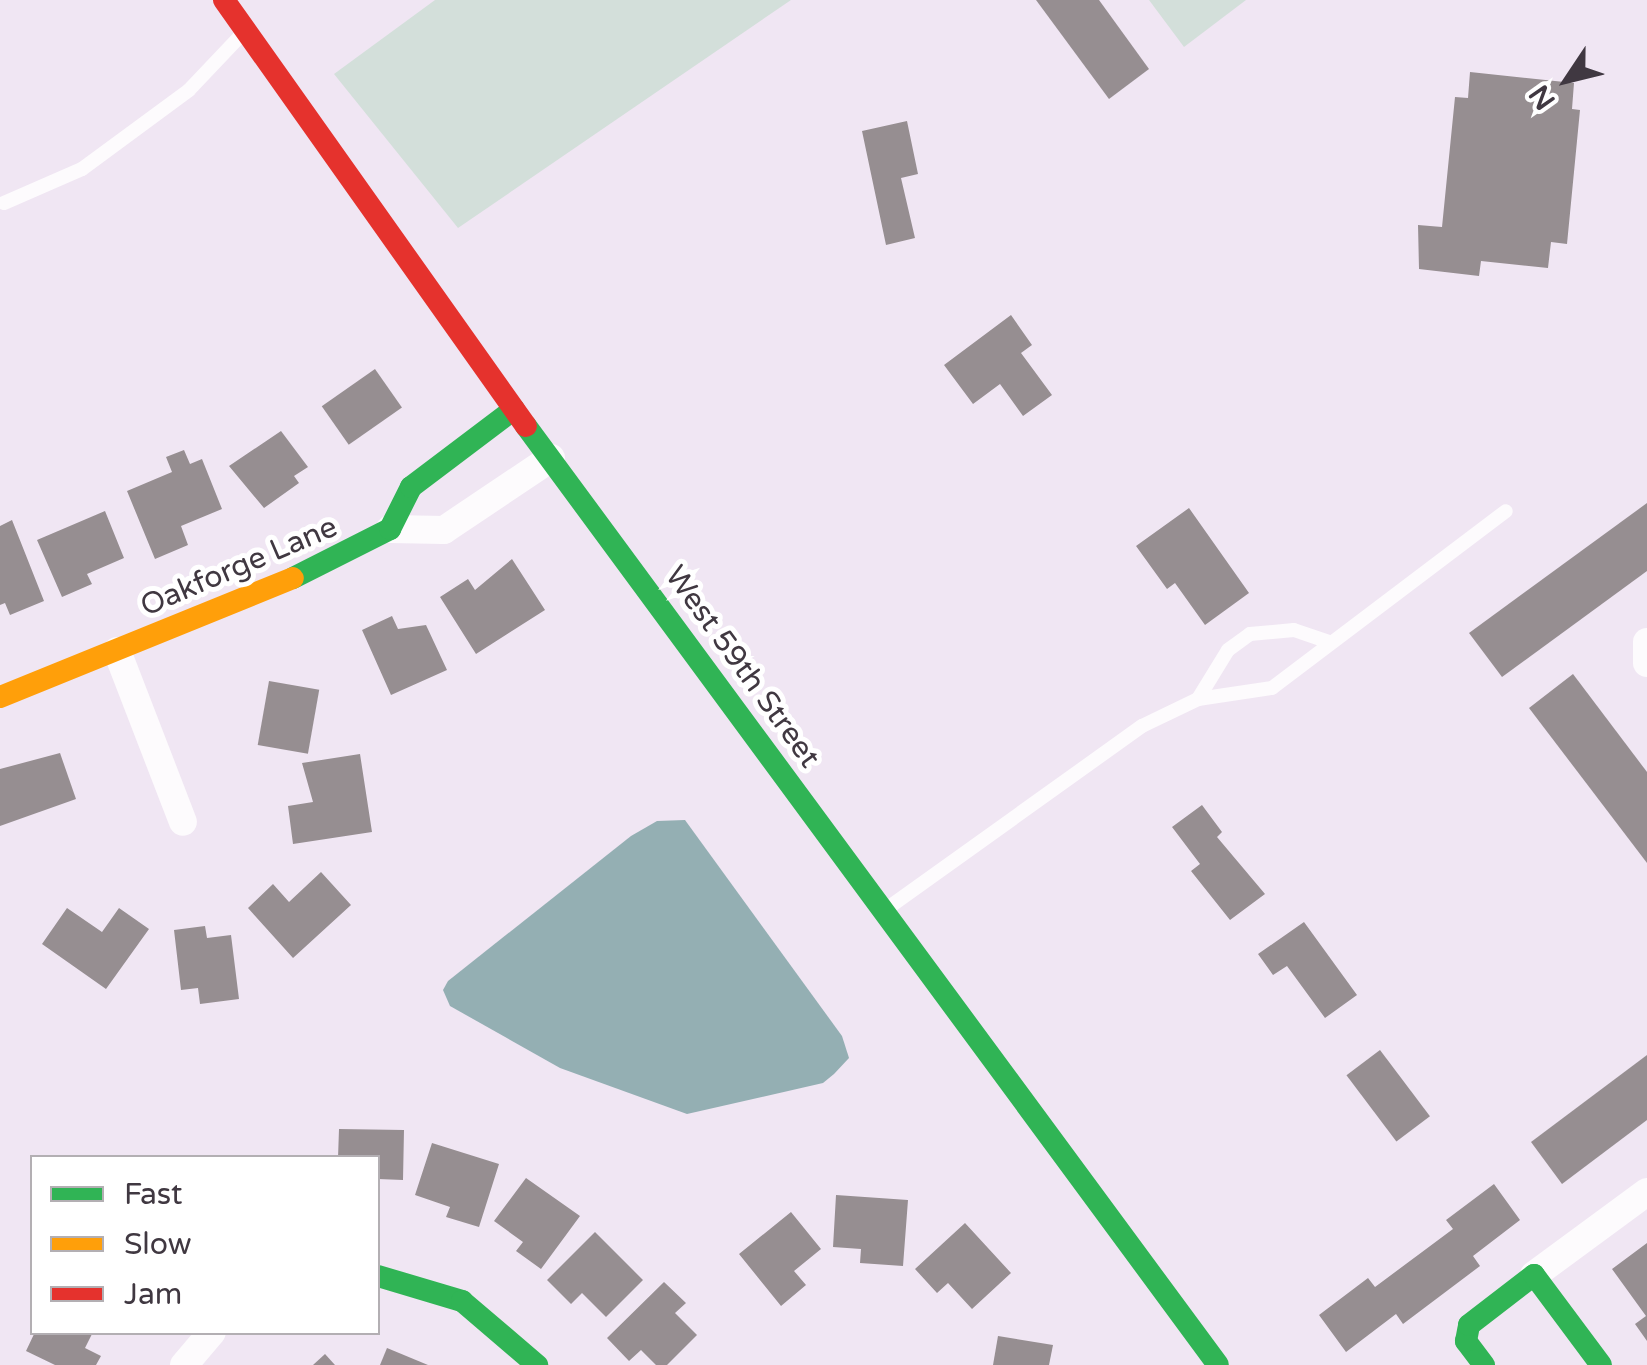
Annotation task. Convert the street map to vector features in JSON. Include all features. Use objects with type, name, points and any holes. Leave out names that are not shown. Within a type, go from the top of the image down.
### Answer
[{"type":"street","name":"West 59th Street","points":[[224,0],[514,409],[1218,1365]]},
{"type":"street","points":[[514,409],[412,488],[390,530],[444,530],[552,458]]},
{"type":"street","name":"Oakforge Lane","points":[[0,697],[300,579],[390,530]]},
{"type":"street","points":[[1647,642],[1647,662]]},
{"type":"street","points":[[117,652],[183,822]]},
{"type":"street","points":[[1484,1365],[1466,1341],[1469,1324],[1647,1192]]},
{"type":"street","points":[[1534,1275],[1600,1365]]},
{"type":"street","points":[[380,1277],[462,1301],[537,1365]]},
{"type":"street","points":[[184,1365],[209,1335]]},
{"type":"lane","points":[[4,203],[82,169],[189,90],[246,30]]},
{"type":"lane","points":[[884,910],[1142,726],[1198,699],[1272,688],[1506,510]]},
{"type":"lane","points":[[1198,699],[1228,650],[1250,634],[1294,630],[1330,643]]},
{"type":"shaded area","points":[[435,0],[791,0],[458,228],[334,74]]},
{"type":"shaded area","points":[[1149,0],[1246,0],[1184,47]]},
{"type":"shaded area","points":[[685,820],[842,1036],[849,1058],[823,1083],[687,1114],[560,1068],[450,1006],[443,990],[448,981],[631,836],[657,821]]},
{"type":"building","points":[[1036,0],[1099,0],[1149,69],[1109,99]]},
{"type":"building","points":[[1470,72],[1574,83],[1572,109],[1580,110],[1567,244],[1551,242],[1548,268],[1481,261],[1479,276],[1419,269],[1418,225],[1442,227],[1455,97],[1468,98]]},
{"type":"building","points":[[907,121],[918,174],[901,178],[915,238],[886,245],[862,131]]},
{"type":"building","points":[[1011,315],[1032,345],[1021,353],[1052,395],[1023,416],[1000,384],[973,404],[944,365]]},
{"type":"building","points":[[375,369],[402,408],[349,445],[322,406]]},
{"type":"building","points":[[281,431],[308,467],[294,476],[299,483],[264,508],[229,466]]},
{"type":"building","points":[[184,450],[190,464],[202,459],[222,509],[181,526],[188,545],[155,559],[127,491],[172,472],[166,457]]},
{"type":"building","points":[[1647,503],[1647,571],[1502,677],[1469,633]]},
{"type":"building","points":[[1189,508],[1249,593],[1205,625],[1175,583],[1167,589],[1136,546]]},
{"type":"building","points":[[105,511],[124,558],[87,574],[92,584],[62,597],[37,540]]},
{"type":"building","points":[[12,520],[44,601],[10,615],[5,603],[0,605],[0,526]]},
{"type":"building","points":[[512,559],[545,610],[476,654],[440,597],[468,579],[475,590]]},
{"type":"building","points":[[392,616],[398,629],[426,625],[447,670],[391,695],[362,630]]},
{"type":"building","points":[[1573,674],[1647,772],[1647,863],[1529,708]]},
{"type":"building","points":[[269,681],[319,690],[308,754],[258,745]]},
{"type":"building","points":[[60,753],[76,799],[0,826],[0,769]]},
{"type":"building","points":[[360,754],[372,832],[293,844],[288,806],[313,802],[302,763]]},
{"type":"building","points":[[1202,805],[1222,832],[1217,837],[1265,894],[1230,920],[1191,871],[1200,864],[1172,827]]},
{"type":"building","points":[[321,872],[351,905],[293,958],[248,908],[273,884],[289,902]]},
{"type":"building","points":[[67,908],[102,932],[119,908],[149,929],[106,989],[42,944]]},
{"type":"building","points":[[1304,922],[1357,995],[1325,1018],[1287,966],[1273,975],[1258,954]]},
{"type":"building","points":[[205,926],[207,938],[231,935],[239,999],[200,1004],[198,988],[181,990],[174,930]]},
{"type":"building","points":[[1380,1050],[1430,1116],[1396,1142],[1346,1075]]},
{"type":"building","points":[[1647,1055],[1647,1120],[1562,1184],[1531,1142]]},
{"type":"building","points":[[339,1129],[404,1130],[403,1180],[380,1179],[380,1155],[338,1155]]},
{"type":"building","points":[[432,1143],[499,1164],[479,1227],[446,1217],[450,1207],[415,1195]]},
{"type":"building","points":[[526,1178],[580,1216],[541,1269],[516,1251],[523,1242],[494,1221]]},
{"type":"building","points":[[1494,1184],[1520,1220],[1473,1256],[1480,1266],[1403,1324],[1396,1314],[1346,1352],[1319,1315],[1368,1278],[1375,1287],[1453,1229],[1446,1220]]},
{"type":"building","points":[[836,1195],[908,1200],[903,1266],[860,1263],[861,1249],[833,1247]]},
{"type":"building","points":[[791,1212],[821,1249],[794,1271],[806,1285],[781,1306],[739,1254]]},
{"type":"building","points":[[965,1223],[1011,1273],[972,1309],[948,1283],[937,1293],[915,1269]]},
{"type":"building","points":[[595,1232],[643,1280],[606,1317],[582,1293],[571,1304],[547,1280]]},
{"type":"building","points":[[1647,1243],[1647,1341],[1635,1324],[1646,1316],[1612,1269]]},
{"type":"building","points":[[664,1282],[686,1303],[675,1313],[697,1335],[667,1365],[656,1365],[641,1350],[629,1361],[607,1338]]},
{"type":"building","points":[[34,1335],[92,1335],[85,1348],[101,1356],[96,1365],[55,1365],[26,1351]]},
{"type":"building","points":[[998,1336],[1053,1345],[1049,1365],[993,1365]]},
{"type":"building","points":[[387,1348],[428,1365],[380,1365]]},
{"type":"building","points":[[325,1354],[335,1365],[313,1365]]},
{"type":"traffic: fast","points":[[293,578],[390,529],[411,487],[514,409]]},
{"type":"traffic: fast","points":[[526,426],[1218,1365]]},
{"type":"traffic: fast","points":[[1484,1365],[1466,1341],[1469,1325],[1534,1275],[1601,1365]]},
{"type":"traffic: fast","points":[[380,1277],[462,1301],[537,1365]]},
{"type":"traffic: slow","points":[[0,697],[293,578]]},
{"type":"traffic: jam","points":[[224,0],[526,426]]}]
